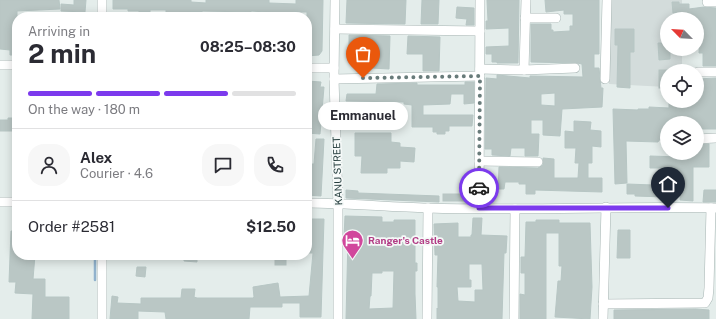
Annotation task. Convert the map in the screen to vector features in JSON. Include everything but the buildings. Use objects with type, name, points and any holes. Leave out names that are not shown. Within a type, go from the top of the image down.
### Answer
[{"type":"street","points":[[102,0],[102,12]]},
{"type":"street","name":"KANU STREET","points":[[335,0],[334,78],[338,203],[338,319]]},
{"type":"street","points":[[479,208],[480,0]]},
{"type":"street","points":[[524,70],[526,0]]},
{"type":"street","points":[[605,79],[606,0]]},
{"type":"street","points":[[525,18],[556,18]]},
{"type":"street","points":[[335,29],[480,31]]},
{"type":"street","points":[[0,65],[12,65]]},
{"type":"street","points":[[312,68],[334,68]]},
{"type":"street","points":[[334,78],[576,68]]},
{"type":"street","points":[[704,72],[716,72]]},
{"type":"street","points":[[704,139],[716,138]]},
{"type":"street","points":[[479,161],[538,162]]},
{"type":"street","points":[[0,202],[12,202]]},
{"type":"street","points":[[312,203],[428,208],[714,208],[709,288],[708,298],[705,303],[603,304]]},
{"type":"street","points":[[603,319],[606,207]]},
{"type":"street","points":[[427,319],[428,208]]},
{"type":"street","points":[[514,319],[515,209]]},
{"type":"street","points":[[102,260],[102,319]]},
{"type":"shaded area","points":[[609,0],[682,0],[682,12],[660,12],[660,56],[682,56],[682,64],[660,64],[660,87],[609,84]]},
{"type":"waterway","points":[[95,260],[95,280]]},
{"type":"way so far","points":[[363,78],[480,76],[479,188]]},
{"type":"place","name":"Emmanuel","points":[[363,78]]},
{"type":"place","name":"Ranger's Castle","points":[[352,260]]},
{"type":"route","points":[[479,188],[479,208],[668,208]]}]
